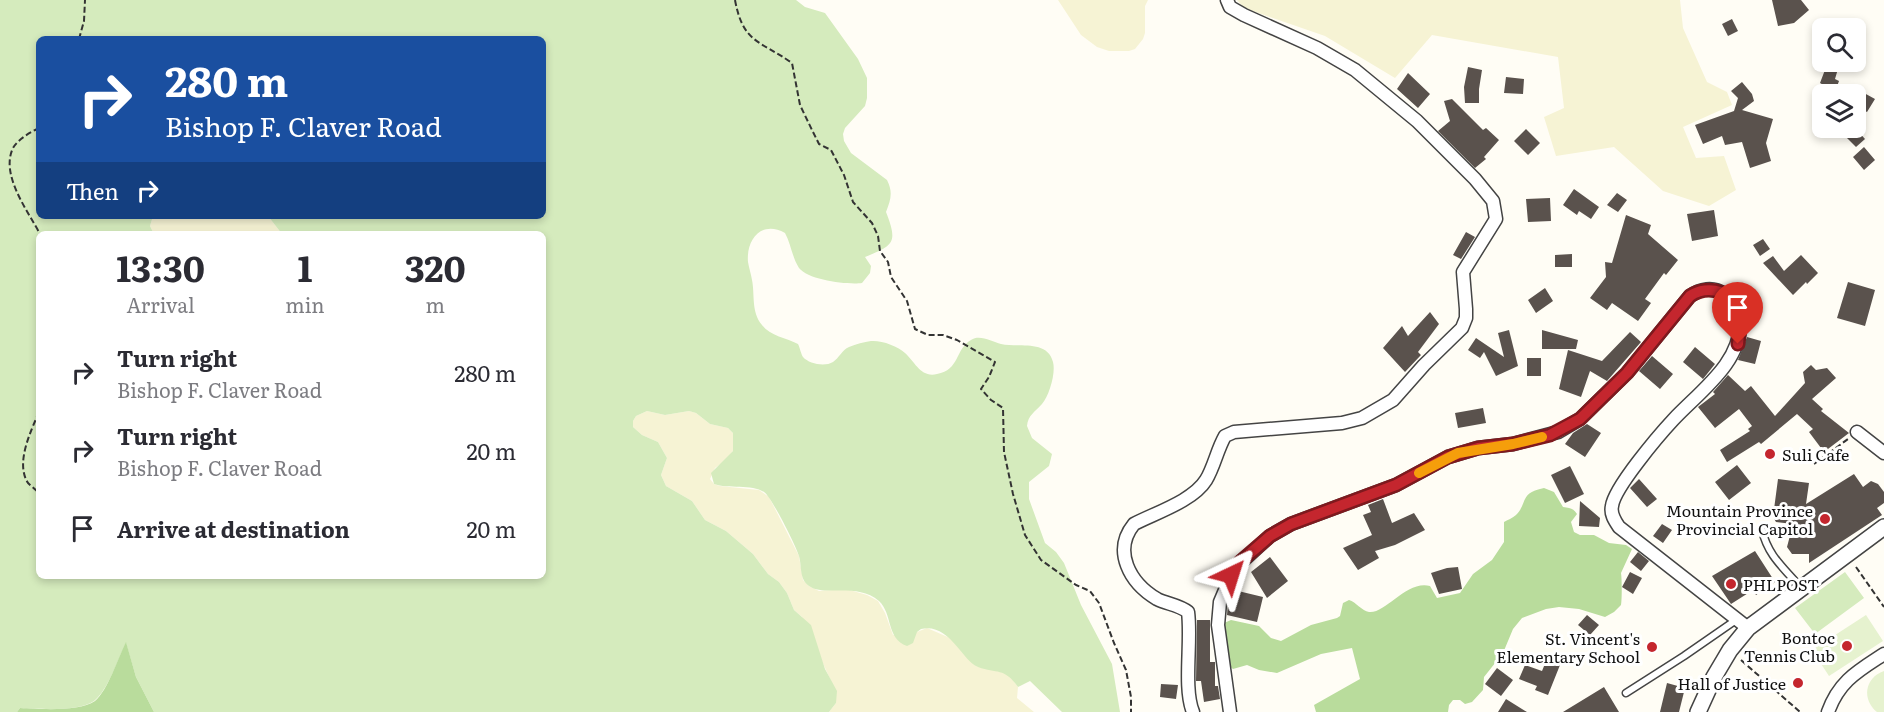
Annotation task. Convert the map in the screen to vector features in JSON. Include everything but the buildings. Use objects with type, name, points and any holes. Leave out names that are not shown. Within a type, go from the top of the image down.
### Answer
[{"type":"street","points":[[1193,712],[1189,699],[1190,625],[1188,612],[1158,599],[1134,579],[1126,565],[1123,552],[1124,540],[1129,530],[1134,524],[1189,497],[1200,488],[1207,479],[1225,436],[1234,432],[1252,430],[1342,423],[1362,418],[1393,400],[1430,358],[1462,328],[1466,318],[1464,272],[1496,219],[1493,201],[1475,179],[1417,121],[1354,70],[1317,48],[1244,15],[1230,7],[1227,0]]},
{"type":"street","points":[[1230,712],[1218,611],[1231,575],[1240,562],[1270,536],[1291,524],[1396,485],[1448,457],[1478,448],[1513,444],[1550,435],[1580,419],[1627,373],[1690,296],[1699,290],[1711,289],[1723,292],[1735,303],[1740,313],[1741,327],[1738,344],[1726,365],[1671,421],[1630,473],[1614,499],[1611,509],[1619,527],[1742,624]]},
{"type":"street","points":[[1857,432],[1884,453]]},
{"type":"street","points":[[1698,712],[1742,624],[1802,588],[1883,526]]},
{"type":"street","points":[[1828,712],[1833,699],[1848,678],[1884,654]]},
{"type":"lane","points":[[1762,530],[1765,545],[1802,588]]},
{"type":"lane","points":[[1626,693],[1684,656],[1742,624]]},
{"type":"path","points":[[81,36],[85,0]]},
{"type":"path","points":[[735,0],[738,19],[744,31],[792,63],[800,105],[819,144],[831,150],[844,175],[853,202],[872,223],[878,236],[880,251],[888,262],[891,277],[907,301],[915,329],[928,335],[944,335],[957,340],[995,362],[981,389],[1003,408],[1004,452],[1023,528],[1032,548],[1041,560],[1076,585],[1090,591],[1099,603],[1126,670],[1131,712]]},
{"type":"path","points":[[36,130],[19,141],[13,148],[10,169],[12,183],[38,231]]},
{"type":"path","points":[[36,421],[24,456],[24,473],[28,483],[36,490]]},
{"type":"path","points":[[1814,464],[1857,432]]},
{"type":"path","points":[[1847,555],[1884,607]]},
{"type":"path","points":[[1730,650],[1800,712]]},
{"type":"shaded area","points":[[1058,0],[1148,0],[1145,6],[1143,39],[1135,49],[1129,51],[1109,51],[1097,47],[1081,35]]},
{"type":"shaded area","points":[[1237,0],[1680,0],[1683,28],[1707,82],[1727,92],[1732,105],[1683,127],[1696,158],[1724,156],[1736,190],[1709,206],[1663,191],[1614,147],[1556,156],[1544,117],[1564,108],[1558,57],[1432,35],[1395,78],[1325,36],[1244,8]]},
{"type":"shaded area","points":[[152,219],[270,219],[280,231],[152,231],[150,226]]},
{"type":"shaded area","points":[[647,411],[665,415],[689,411],[696,413],[710,424],[728,428],[733,433],[733,451],[715,468],[710,479],[714,484],[720,486],[759,490],[769,497],[799,556],[803,580],[809,586],[819,591],[846,589],[878,601],[893,635],[917,632],[927,628],[950,638],[976,666],[1000,670],[1010,676],[1018,687],[1017,698],[1034,712],[829,712],[836,703],[830,679],[802,617],[794,610],[787,593],[779,582],[768,574],[753,554],[726,531],[705,520],[692,501],[666,486],[661,475],[667,458],[658,442],[642,435],[633,427],[636,416]]},
{"type":"green space","points":[[0,0],[796,0],[805,7],[825,13],[858,59],[867,78],[865,106],[845,128],[844,141],[851,153],[887,180],[891,196],[886,212],[892,230],[891,242],[888,246],[865,257],[871,266],[870,273],[862,283],[848,283],[819,279],[804,272],[797,264],[785,233],[777,230],[763,230],[753,239],[748,254],[756,315],[765,329],[798,344],[803,357],[817,364],[830,364],[849,347],[871,341],[898,348],[922,371],[931,375],[950,368],[966,344],[975,338],[1008,345],[1038,347],[1050,355],[1054,367],[1053,378],[1045,400],[1030,416],[1027,426],[1032,438],[1052,454],[1049,466],[1029,482],[1029,499],[1045,543],[1064,563],[1081,605],[1112,664],[1120,712],[1062,712],[1030,681],[1018,687],[1009,676],[978,667],[940,631],[921,629],[917,632],[913,643],[907,646],[900,643],[883,606],[870,595],[861,592],[815,589],[809,586],[802,576],[799,556],[793,542],[767,495],[753,488],[714,484],[711,473],[733,451],[733,433],[728,428],[710,424],[696,413],[689,411],[665,415],[647,411],[636,416],[633,427],[642,435],[658,442],[667,458],[661,475],[666,486],[692,501],[705,520],[726,531],[753,554],[768,574],[779,582],[787,593],[794,610],[811,625],[825,669],[837,691],[836,703],[829,712],[154,712],[136,677],[126,643],[108,682],[94,701],[78,707],[20,708],[17,712],[0,712]]},
{"type":"green space","points":[[1544,488],[1554,492],[1563,507],[1577,514],[1571,522],[1574,532],[1580,535],[1594,535],[1609,543],[1626,545],[1632,549],[1621,573],[1621,605],[1605,617],[1579,609],[1559,607],[1522,618],[1513,629],[1503,653],[1484,677],[1483,690],[1472,702],[1465,704],[1460,700],[1453,700],[1448,712],[1316,712],[1314,705],[1360,679],[1352,648],[1321,654],[1277,673],[1247,665],[1233,669],[1228,665],[1228,649],[1222,634],[1224,623],[1231,620],[1259,626],[1271,638],[1281,641],[1311,625],[1337,618],[1340,616],[1343,603],[1349,600],[1369,612],[1382,608],[1405,592],[1421,585],[1430,586],[1437,598],[1460,593],[1473,574],[1492,560],[1504,542],[1504,522],[1520,511],[1527,496]]},
{"type":"green space","points":[[1845,572],[1864,598],[1815,634],[1795,608]]},
{"type":"green space","name":"Bontoc Tennis Club","points":[[1866,615],[1883,641],[1829,676],[1812,650]]},
{"type":"green space","points":[[126,642],[136,677],[154,712],[17,712],[20,708],[79,707],[95,701],[108,682]]},
{"type":"green space","points":[[1884,671],[1884,712],[1877,712],[1869,702],[1867,690],[1872,679]]},
{"type":"slow traffic","points":[[1419,473],[1458,453],[1542,437]]},
{"type":"place","name":"Suli Cafe","points":[[1770,454]]},
{"type":"place","name":"Mountain Province Provincial Capitol","points":[[1825,519]]},
{"type":"place","name":"PHLPOST","points":[[1731,584]]},
{"type":"place","name":"Bontoc Tennis Club","points":[[1847,646]]},
{"type":"place","name":"St. Vincent's Elementary School","points":[[1652,647]]},
{"type":"place","name":"Hall of Justice","points":[[1798,683]]},
{"type":"route","points":[[1231,575],[1234,568],[1270,536],[1291,524],[1369,493],[1396,485],[1458,453],[1550,435],[1580,419],[1627,373],[1690,296],[1699,290],[1711,289],[1723,292],[1735,303],[1740,313],[1741,327],[1738,344]]}]
